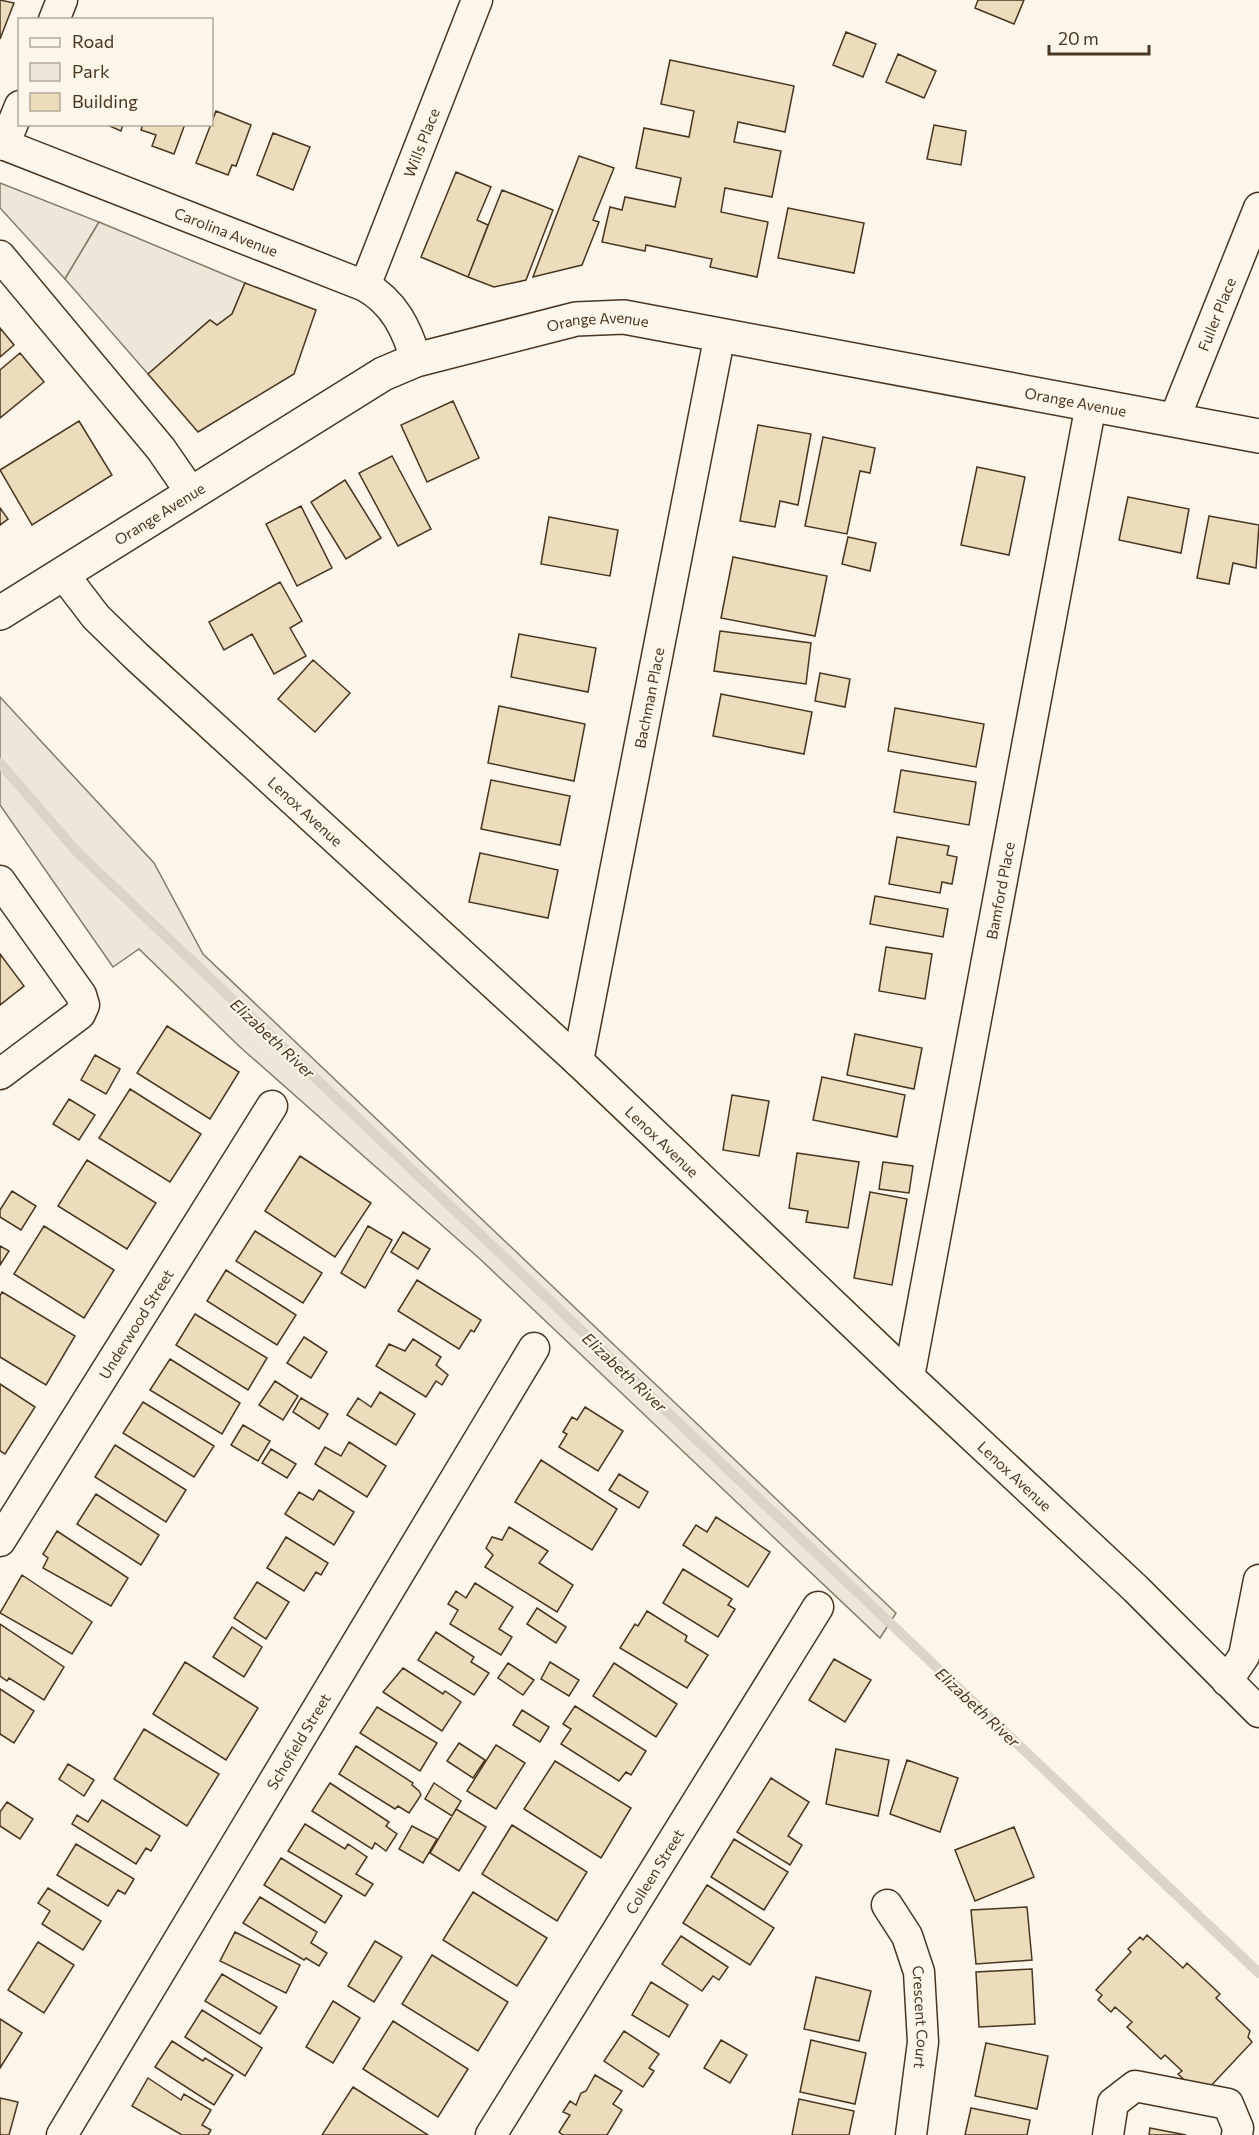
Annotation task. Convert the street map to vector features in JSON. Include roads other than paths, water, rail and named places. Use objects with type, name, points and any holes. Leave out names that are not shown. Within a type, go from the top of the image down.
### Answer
[{"type":"street","points":[[55,18],[62,0]]},
{"type":"street","name":"Wills Place","points":[[365,286],[477,0]]},
{"type":"street","points":[[2,144],[18,110]]},
{"type":"street","name":"Carolina Avenue","points":[[2,144],[365,286],[377,293],[396,314],[410,340],[416,360]]},
{"type":"street","name":"Fuller Place","points":[[1174,420],[1259,208]]},
{"type":"street","points":[[0,256],[161,449],[192,494]]},
{"type":"street","name":"Orange Avenue","points":[[0,613],[366,384],[416,360],[576,319],[600,316],[624,318],[720,334],[1259,436]]},
{"type":"street","name":"Bachman Place","points":[[578,1061],[720,334]]},
{"type":"street","name":"Bamford Place","points":[[909,1377],[1091,404]]},
{"type":"street","name":"Lenox Avenue","points":[[63,574],[96,617],[136,656],[578,1061],[909,1377],[1136,1589],[1259,1712]]},
{"type":"street","points":[[0,881],[81,994],[84,1005],[80,1014],[0,1074]]},
{"type":"street","name":"Underwood Street","points":[[0,1541],[272,1106]]},
{"type":"street","name":"Schofield Street","points":[[62,2135],[534,1348]]},
{"type":"street","points":[[1227,1681],[1244,1656],[1259,1580]]},
{"type":"street","name":"Colleen Street","points":[[491,2135],[818,1607]]},
{"type":"street","name":"Crescent Court","points":[[887,1905],[907,1936],[919,1972],[923,2042],[911,2135]]},
{"type":"street","points":[[1108,2135],[1113,2103],[1135,2086],[1228,2104],[1238,2128],[1237,2135]]},
{"type":"waterway","name":"Elizabeth River","points":[[0,763],[77,852],[1259,1973]]}]
